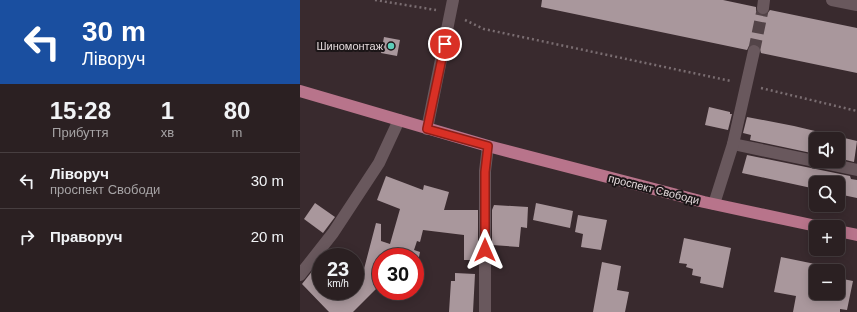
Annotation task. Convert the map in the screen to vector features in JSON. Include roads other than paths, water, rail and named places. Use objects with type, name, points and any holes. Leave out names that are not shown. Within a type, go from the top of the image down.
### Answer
[{"type":"main road","name":"проспект Свободи","points":[[300,91],[488,146],[714,204],[809,224]]},
{"type":"main road","points":[[845,232],[857,235]]},
{"type":"street","points":[[427,129],[454,0]]},
{"type":"street","points":[[832,0],[857,5]]},
{"type":"street","points":[[714,204],[733,144],[754,52]]},
{"type":"street","points":[[300,275],[333,233],[379,163],[399,120]]},
{"type":"street","points":[[733,144],[857,170]]},
{"type":"street","points":[[485,312],[485,172],[488,146]]},
{"type":"tunnel","points":[[754,51],[763,8]]},
{"type":"place","name":"Шиномонтаж","points":[[391,46]]}]
